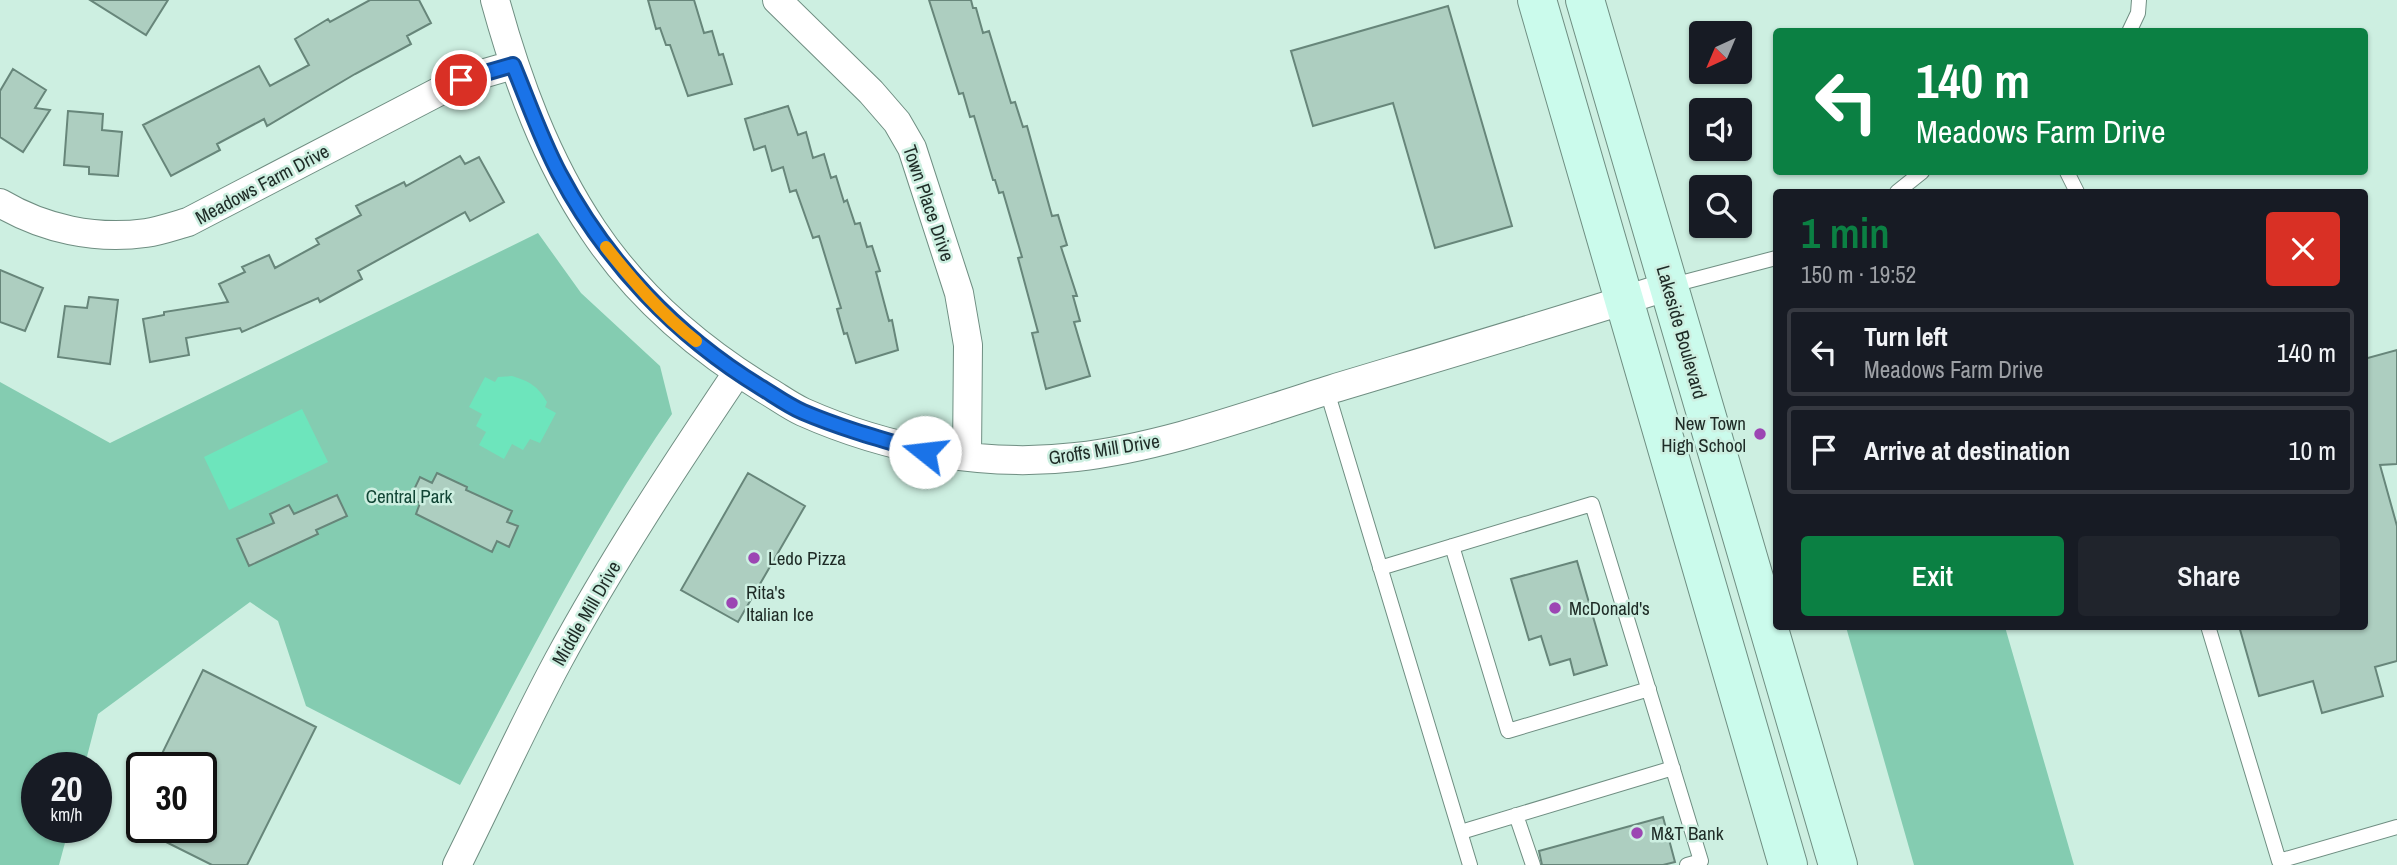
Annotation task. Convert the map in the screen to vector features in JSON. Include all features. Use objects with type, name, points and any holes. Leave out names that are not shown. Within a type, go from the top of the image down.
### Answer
[{"type":"main road","points":[[1537,0],[1788,865]]},
{"type":"main road","name":"Lakeside Boulevard","points":[[1585,0],[1838,865]]},
{"type":"street","name":"Groffs Mill Drive","points":[[495,0],[513,65],[558,172],[594,232],[634,283],[680,329],[737,373],[801,411],[925,452],[1028,460],[1074,458],[1134,448],[1276,408],[1669,286]]},
{"type":"street","name":"Town Place Drive","points":[[777,0],[872,92],[897,121],[912,148],[959,293],[968,345],[967,456]]},
{"type":"street","name":"Meadows Farm Drive","points":[[0,203],[61,229],[105,237],[148,233],[188,222],[461,80],[513,65]]},
{"type":"street","name":"Middle Mill Drive","points":[[457,865],[507,760],[605,578],[661,487],[737,373]]},
{"type":"lane","points":[[2131,28],[2138,13],[2139,0]]},
{"type":"lane","points":[[1901,189],[1918,175]]},
{"type":"lane","points":[[1669,286],[1773,259]]},
{"type":"lane","points":[[1327,391],[1470,865]]},
{"type":"lane","points":[[1380,568],[1592,504],[1673,768],[1694,863]]},
{"type":"lane","points":[[1452,546],[1508,731],[1649,689]]},
{"type":"lane","points":[[2209,630],[2278,861],[2397,827]]},
{"type":"lane","points":[[1461,832],[1673,768]]},
{"type":"lane","points":[[1516,815],[1533,865]]},
{"type":"green space","name":"Central Park","points":[[538,233],[581,293],[660,366],[672,414],[642,458],[587,550],[460,785],[306,706],[278,621],[250,602],[98,714],[88,752],[21,752],[21,843],[65,843],[59,865],[0,865],[0,382],[110,443]]},
{"type":"green space","points":[[1847,630],[2006,630],[2074,865],[1914,865]]},
{"type":"shaded area","points":[[512,376],[536,388],[547,402],[545,407],[556,413],[540,443],[530,439],[523,450],[512,444],[504,459],[479,445],[486,432],[476,426],[482,414],[469,407],[485,377],[495,382],[498,377]]},
{"type":"shaded area","points":[[302,409],[328,462],[229,510],[204,457]]},
{"type":"building","points":[[90,0],[168,0],[146,35]]},
{"type":"building","points":[[370,0],[419,0],[431,23],[407,36],[411,44],[267,126],[264,119],[217,144],[220,150],[171,176],[143,125],[259,66],[270,86],[309,65],[295,39],[328,19],[330,22]]},
{"type":"building","points":[[648,0],[694,0],[704,33],[712,31],[719,55],[723,54],[732,84],[688,96],[670,45],[666,45],[660,28],[656,29]]},
{"type":"building","points":[[929,0],[971,0],[983,33],[989,31],[1011,103],[1015,102],[1023,127],[1027,126],[1052,216],[1058,215],[1067,245],[1061,247],[1077,296],[1073,296],[1080,321],[1074,322],[1090,376],[1046,389],[1032,333],[1038,332],[1018,258],[1022,257],[1003,192],[999,193],[993,180],[974,116],[970,117],[963,93],[959,94]]},
{"type":"building","points":[[1448,6],[1512,226],[1435,248],[1393,103],[1313,126],[1291,51]]},
{"type":"building","points":[[13,69],[46,90],[35,108],[50,110],[23,152],[0,137],[0,91]]},
{"type":"building","points":[[788,106],[798,135],[806,132],[813,158],[824,154],[831,178],[836,176],[844,202],[847,200],[855,224],[860,223],[867,247],[872,246],[880,271],[876,272],[889,321],[892,320],[898,350],[856,363],[847,333],[844,334],[837,309],[841,308],[819,236],[813,238],[796,190],[790,192],[783,167],[772,171],[765,146],[754,150],[745,119]]},
{"type":"building","points":[[68,111],[103,114],[102,130],[122,132],[118,176],[89,174],[89,167],[64,165]]},
{"type":"building","points":[[460,156],[465,164],[479,157],[504,202],[470,221],[465,212],[358,271],[362,279],[320,302],[318,298],[242,332],[240,328],[186,338],[189,355],[150,362],[143,319],[164,315],[164,312],[228,302],[219,284],[245,272],[242,267],[269,255],[275,268],[319,244],[316,239],[361,215],[356,206],[404,182],[406,186]]},
{"type":"building","points":[[0,270],[43,288],[25,331],[0,322]]},
{"type":"building","points":[[89,297],[118,300],[110,364],[58,357],[65,306],[87,308]]},
{"type":"building","points":[[2397,350],[2397,464],[2380,465],[2397,526],[2397,661],[2375,667],[2383,696],[2322,713],[2313,681],[2259,696],[2240,630],[2368,630],[2368,358]]},
{"type":"building","points":[[437,473],[512,511],[507,522],[518,526],[509,547],[497,541],[492,552],[416,514],[420,503],[410,498],[420,477],[432,483]]},
{"type":"building","points":[[748,473],[805,506],[738,622],[681,590]]},
{"type":"building","points":[[337,495],[347,516],[316,530],[318,534],[249,566],[237,539],[274,523],[270,514],[289,505],[294,514]]},
{"type":"building","name":"McDonald's","points":[[1577,561],[1607,665],[1574,675],[1570,659],[1550,665],[1541,636],[1529,640],[1511,579]]},
{"type":"building","points":[[203,670],[316,727],[247,865],[212,865],[168,843],[217,843],[217,752],[163,752]]},
{"type":"building","name":"M&T Bank","points":[[1663,817],[1675,862],[1663,865],[1542,865],[1539,851]]},
{"type":"slow traffic","points":[[606,247],[634,283],[680,329],[696,341]]},
{"type":"place","name":"New Town High School","points":[[1760,434]]},
{"type":"place","name":"Ledo Pizza","points":[[754,558]]},
{"type":"place","name":"Rita's Italian Ice","points":[[732,603]]},
{"type":"place","name":"McDonald's","points":[[1555,608]]},
{"type":"place","name":"M&T Bank","points":[[1637,833]]},
{"type":"route","points":[[461,80],[513,65],[558,172],[594,232],[634,283],[680,329],[737,373],[801,411],[925,452]]}]
